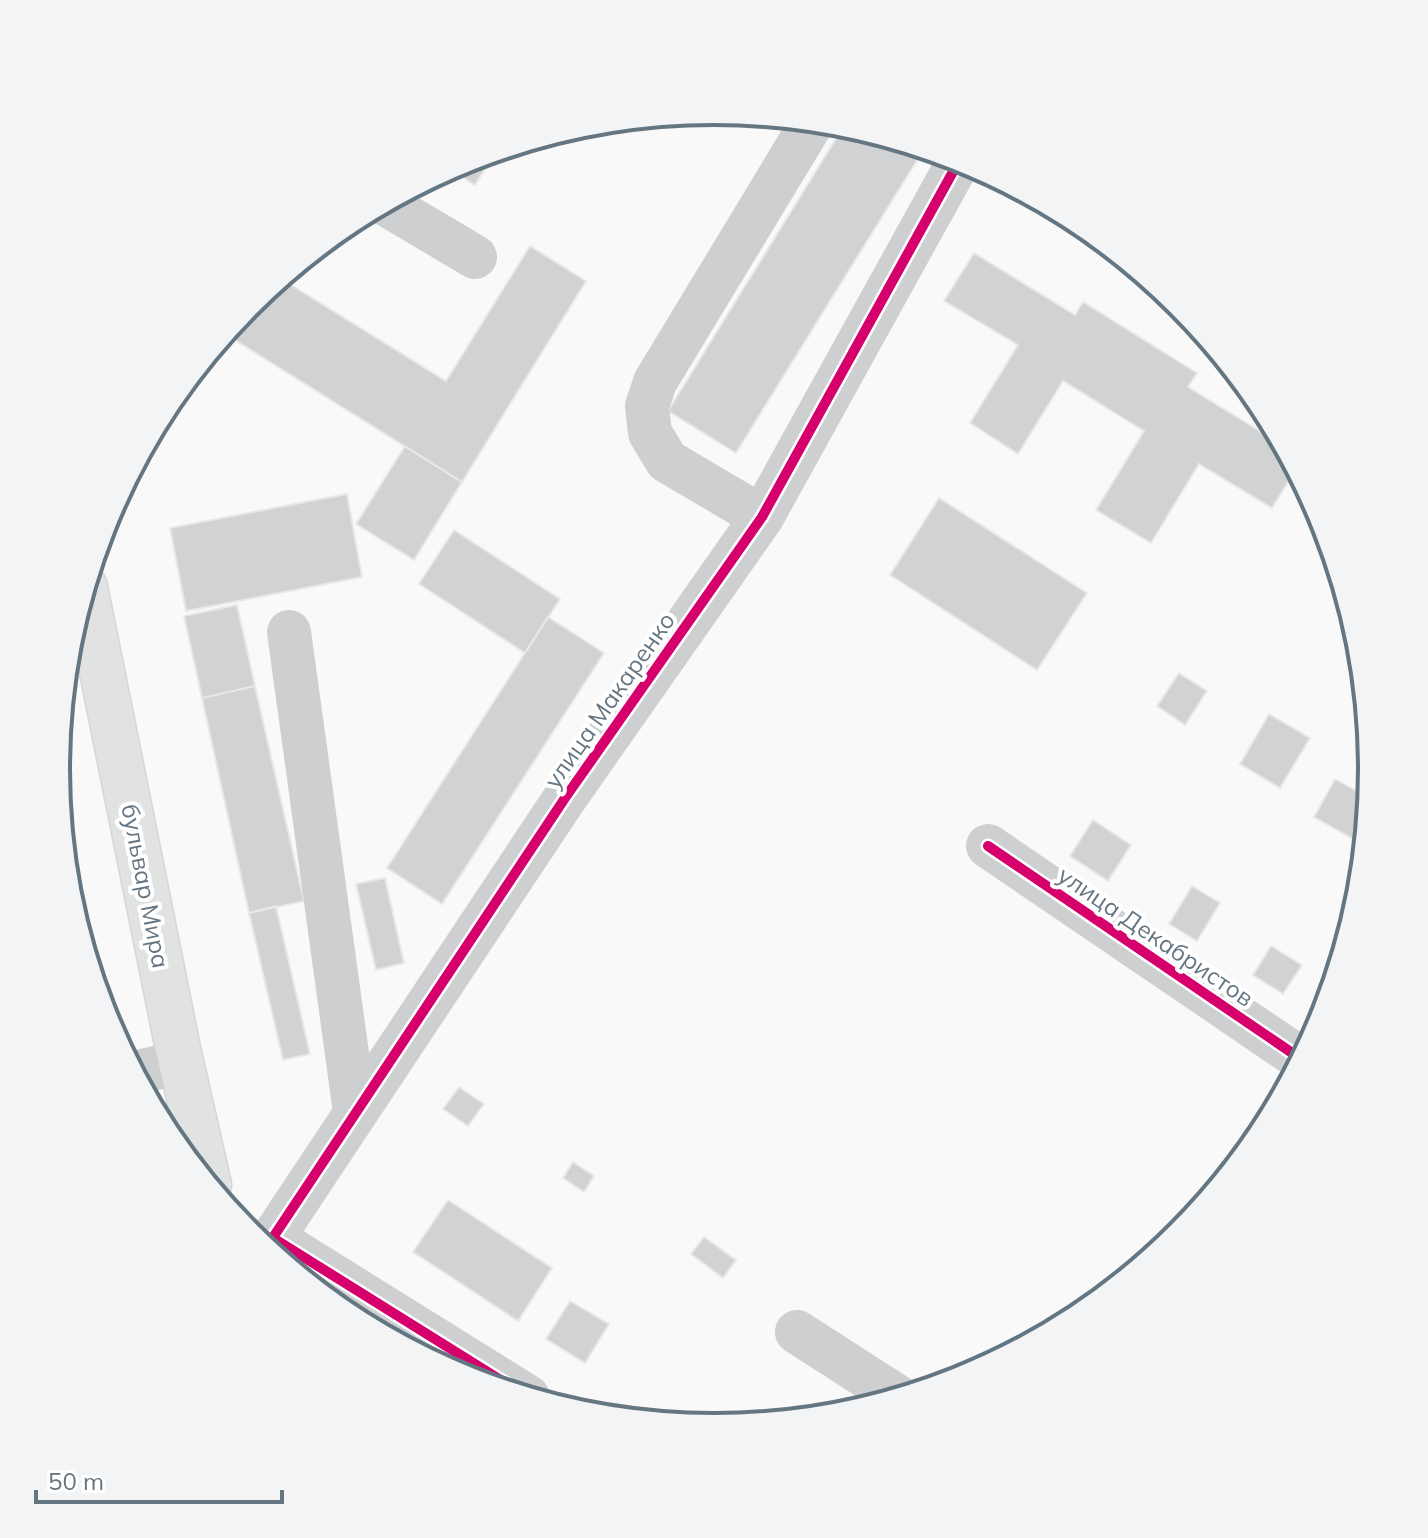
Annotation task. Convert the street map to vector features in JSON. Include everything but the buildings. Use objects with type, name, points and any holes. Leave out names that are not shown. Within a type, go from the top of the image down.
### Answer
[{"type":"main road","name":"бульвар Мира","points":[[90,611],[204,1162]]},
{"type":"street","points":[[762,517],[667,461],[650,433],[647,406],[655,382],[806,132]]},
{"type":"street","name":"улица Макаренко","points":[[273,1237],[565,798],[762,517],[953,171]]},
{"type":"street","points":[[395,209],[475,257]]},
{"type":"street","points":[[289,632],[355,1112]]},
{"type":"street","name":"улица Декабристов","points":[[988,846],[1292,1053]]},
{"type":"street","points":[[145,1070],[181,1062]]},
{"type":"street","points":[[297,1260],[481,1369]]},
{"type":"street","points":[[797,1332],[886,1389]]},
{"type":"cycle path","points":[[273,1238],[565,798],[762,517],[953,171]]},
{"type":"cycle path","points":[[988,846],[1292,1053]]},
{"type":"cycle path","points":[[274,1239],[486,1371]]}]
